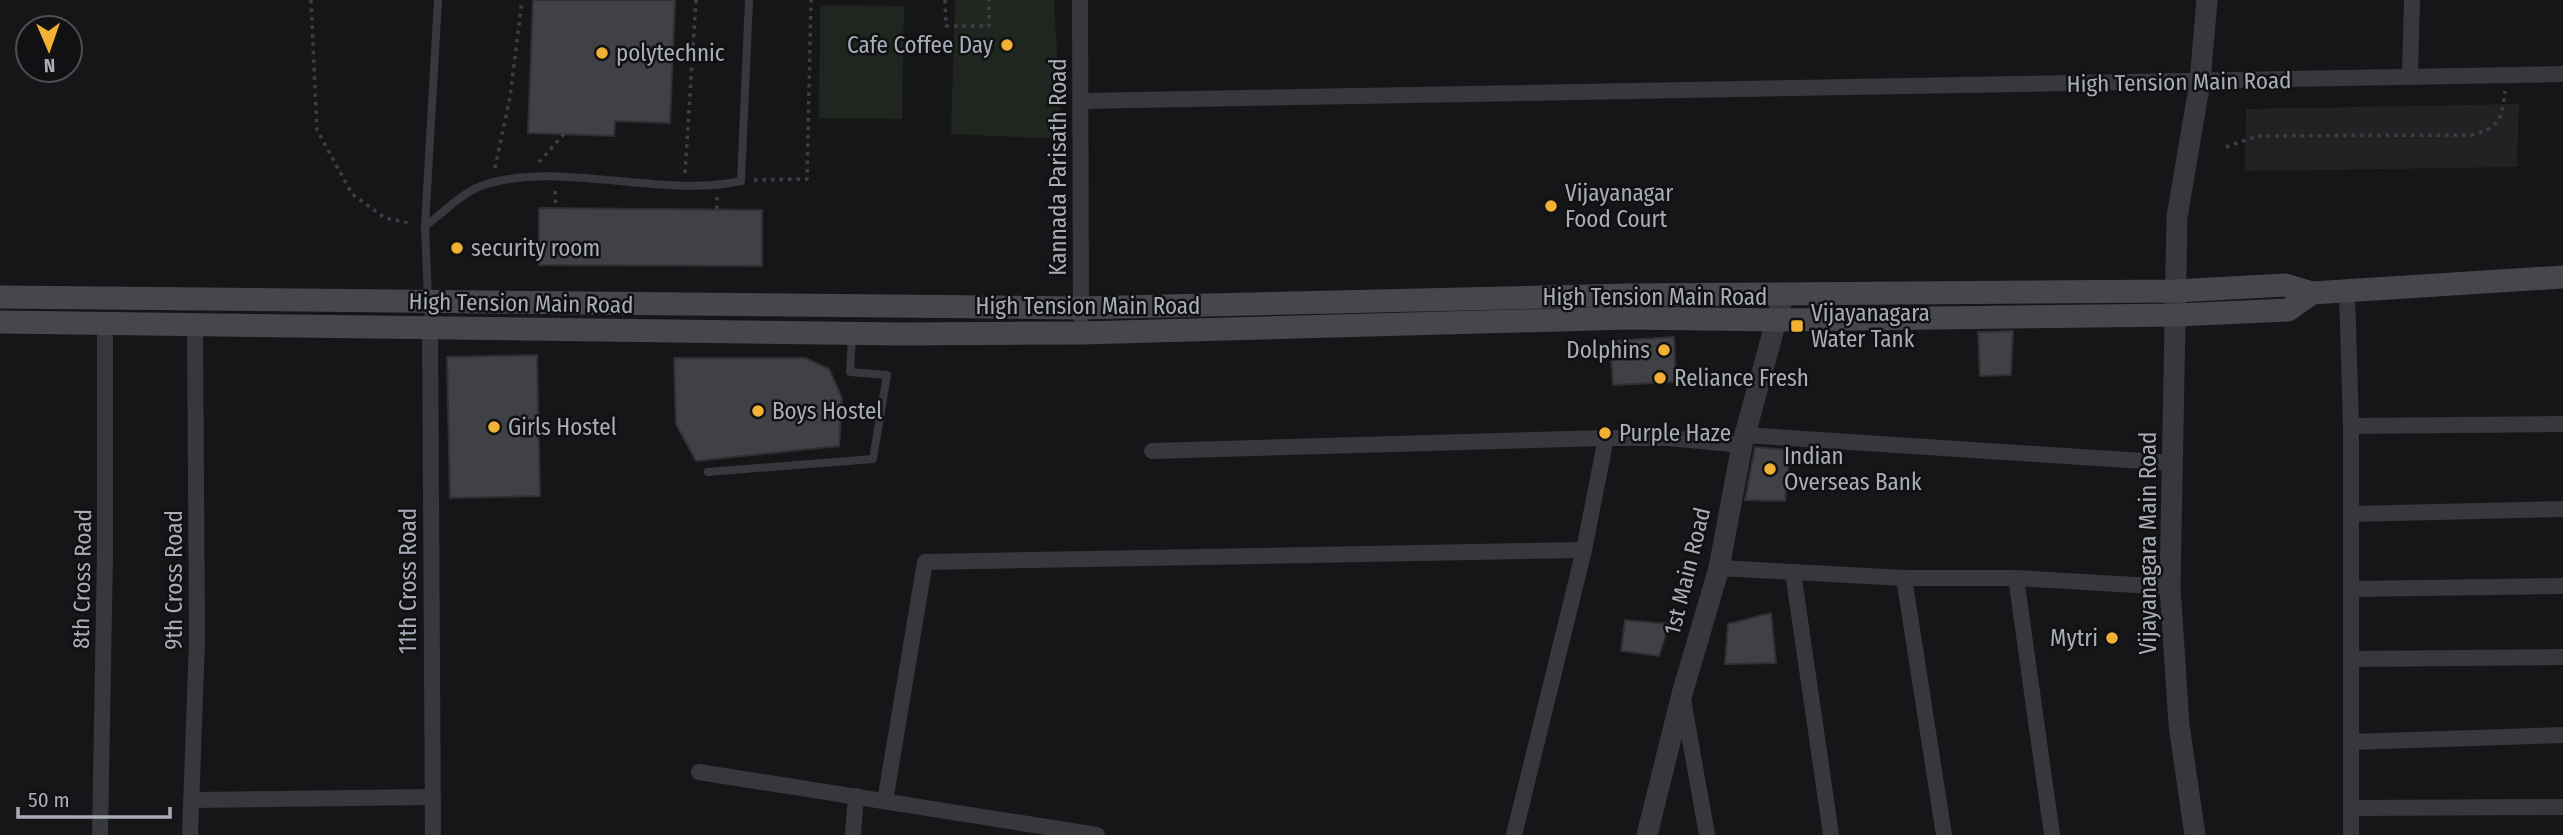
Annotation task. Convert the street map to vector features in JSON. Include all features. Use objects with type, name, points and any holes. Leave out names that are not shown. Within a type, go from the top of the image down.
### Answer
[{"type":"main road","points":[[0,322],[852,334],[1082,333],[1629,318],[1778,320],[2176,314],[2288,310],[2312,293],[2563,277]]},
{"type":"main road","name":"High Tension Main Road","points":[[0,297],[1080,309],[1627,295],[1783,296],[2175,291],[2285,285],[2312,293]]},
{"type":"street","name":"Kannada Parisath Road","points":[[1080,0],[1082,333]]},
{"type":"street","name":"Vijayanagara Main Road","points":[[2195,835],[2179,725],[2170,587],[2177,217],[2200,82],[2207,0]]},
{"type":"street","points":[[2410,76],[2412,0]]},
{"type":"street","name":"High Tension Main Road","points":[[1081,101],[2563,74]]},
{"type":"street","points":[[2347,292],[2351,426],[2351,835]]},
{"type":"street","name":"1st Main Road","points":[[1647,835],[1682,694],[1719,568],[1744,440],[1783,296]]},
{"type":"street","name":"8th Cross Road","points":[[100,835],[105,554],[105,323]]},
{"type":"street","name":"9th Cross Road","points":[[190,835],[197,641],[195,324]]},
{"type":"street","name":"11th Cross Road","points":[[429,328],[430,797],[433,835]]},
{"type":"street","points":[[2351,426],[2563,424]]},
{"type":"street","points":[[1514,835],[1584,550],[1606,438]]},
{"type":"street","points":[[1152,451],[1668,438],[2173,463]]},
{"type":"street","points":[[2351,514],[2563,509]]},
{"type":"street","points":[[886,801],[925,562],[1584,550]]},
{"type":"street","points":[[1719,568],[1904,578],[2016,578],[2170,587]]},
{"type":"street","points":[[1793,572],[1831,835]]},
{"type":"street","points":[[1904,578],[1944,835]]},
{"type":"street","points":[[2016,578],[2052,835]]},
{"type":"street","points":[[2351,589],[2563,586]]},
{"type":"street","points":[[2351,659],[2563,657]]},
{"type":"street","points":[[1682,694],[1707,835]]},
{"type":"street","points":[[2351,741],[2563,735]]},
{"type":"street","points":[[699,772],[1097,835]]},
{"type":"street","points":[[853,835],[856,796]]},
{"type":"street","points":[[191,800],[430,797]]},
{"type":"street","points":[[2351,808],[2563,807]]},
{"type":"lane","points":[[429,328],[425,226],[438,0]]},
{"type":"lane","points":[[425,226],[479,186],[526,177],[685,185],[723,185],[741,181],[749,0]]},
{"type":"lane","points":[[708,472],[873,459],[887,375],[850,372],[852,334]]},
{"type":"path","points":[[311,0],[317,130],[352,194],[385,218],[425,226]]},
{"type":"path","points":[[492,184],[510,97],[522,0]]},
{"type":"path","points":[[685,185],[696,0]]},
{"type":"path","points":[[741,181],[807,179],[811,0]]},
{"type":"path","points":[[945,0],[946,26],[989,26],[989,0]]},
{"type":"path","points":[[2226,147],[2257,136],[2471,135],[2490,130],[2503,114],[2507,75]]},
{"type":"path","points":[[526,177],[564,134]]},
{"type":"path","points":[[553,178],[556,208]]},
{"type":"shaded area","points":[[955,0],[1054,0],[1062,139],[951,134]]},
{"type":"shaded area","points":[[820,5],[904,6],[902,119],[819,118]]},
{"type":"shaded area","points":[[2519,104],[2517,167],[2245,171],[2246,109]]},
{"type":"building","name":"polytechnic","points":[[533,0],[675,0],[670,123],[615,121],[614,136],[528,133]]},
{"type":"building","points":[[539,208],[762,210],[762,266],[539,265]]},
{"type":"building","points":[[2013,331],[2011,375],[1980,376],[1978,332]]},
{"type":"building","points":[[1674,337],[1676,382],[1613,385],[1610,341]]},
{"type":"building","name":"Girls Hostel","points":[[537,355],[540,496],[450,498],[447,357]]},
{"type":"building","name":"Boys Hostel","points":[[674,358],[806,358],[829,369],[842,398],[839,446],[696,461],[676,424]]},
{"type":"building","points":[[1755,447],[1790,450],[1785,501],[1745,500]]},
{"type":"building","points":[[1771,613],[1776,663],[1725,664],[1728,624]]},
{"type":"building","points":[[1625,620],[1669,624],[1659,656],[1621,651]]},
{"type":"place","name":"Cafe Coffee Day","points":[[1007,45]]},
{"type":"place","name":"polytechnic","points":[[602,53]]},
{"type":"place","name":"Vijayanagar Food Court","points":[[1551,206]]},
{"type":"place","name":"security room","points":[[457,248]]},
{"type":"place","name":"Vijayanagara Water Tank","points":[[1797,326]]},
{"type":"place","name":"Dolphins","points":[[1664,350]]},
{"type":"place","name":"Reliance Fresh","points":[[1660,378]]},
{"type":"place","name":"Boys Hostel","points":[[758,411]]},
{"type":"place","name":"Girls Hostel","points":[[494,427]]},
{"type":"place","name":"Purple Haze","points":[[1605,433]]},
{"type":"place","name":"Indian Overseas Bank","points":[[1770,469]]},
{"type":"place","name":"Mytri","points":[[2112,638]]}]
